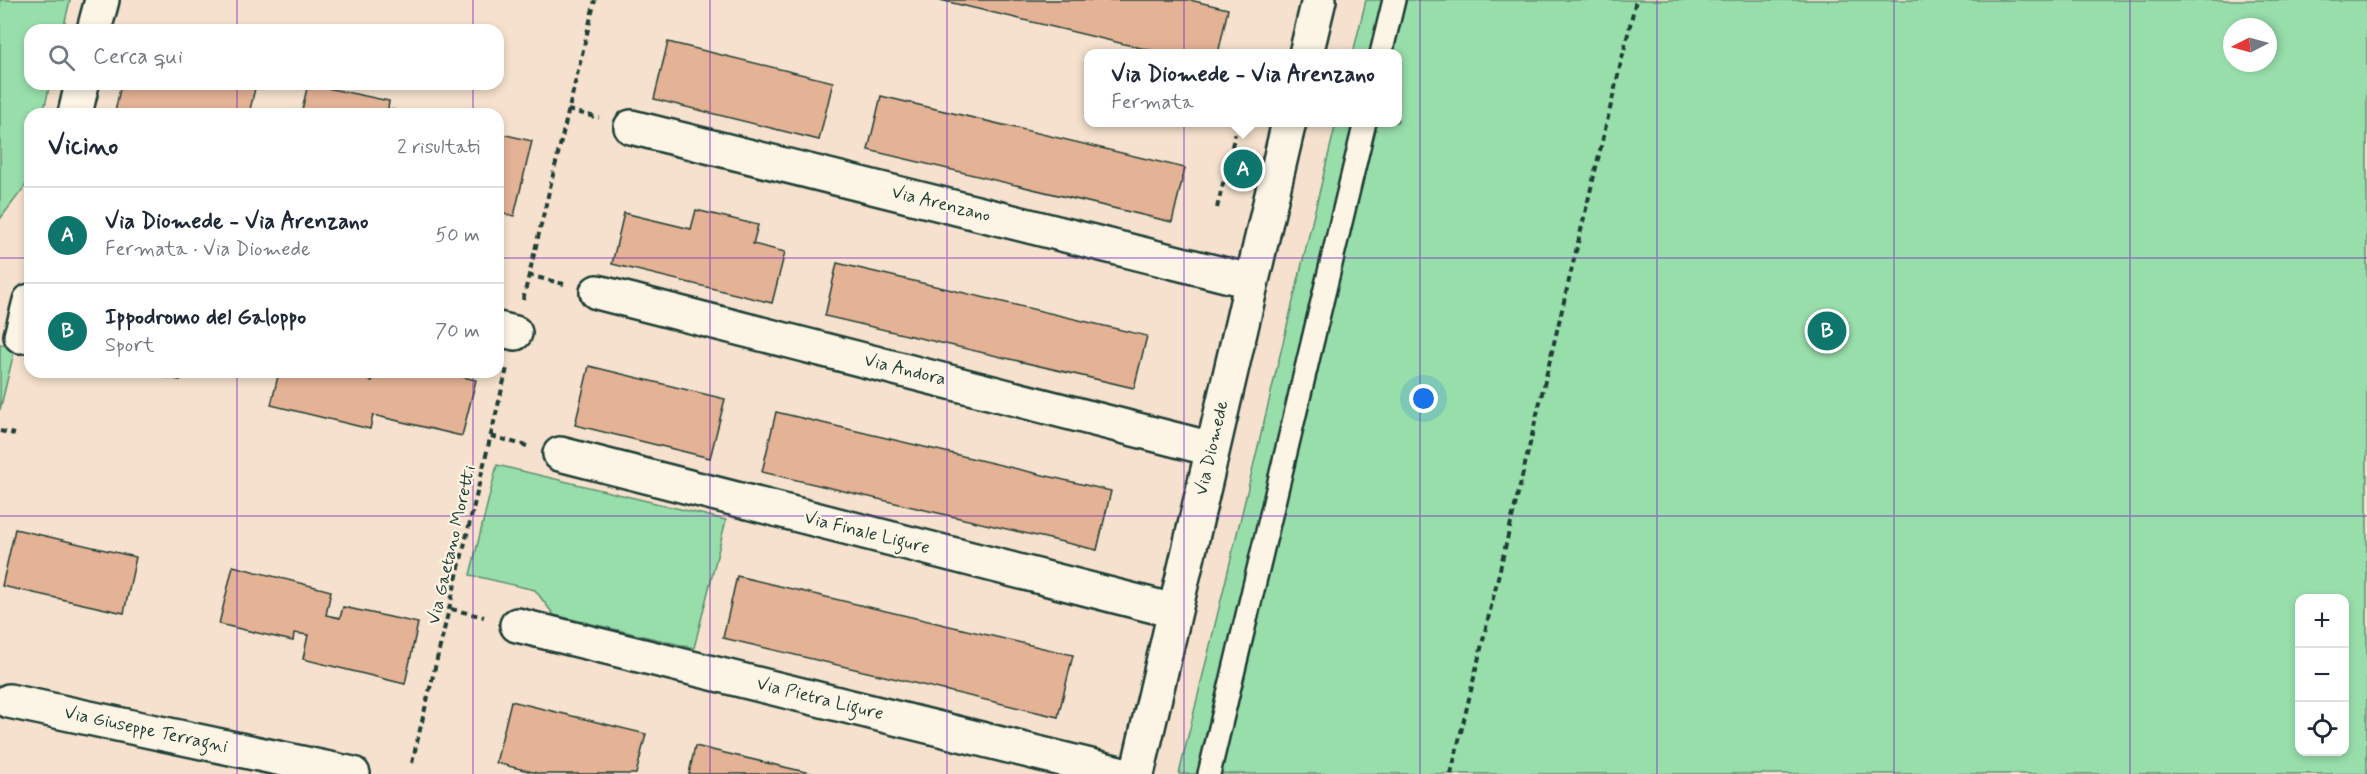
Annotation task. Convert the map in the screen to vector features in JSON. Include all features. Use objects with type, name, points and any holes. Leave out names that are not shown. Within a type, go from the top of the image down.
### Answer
[{"type":"street","points":[[96,24],[102,0]]},
{"type":"street","points":[[1307,49],[1319,0]]},
{"type":"street","points":[[76,108],[81,90]]},
{"type":"street","name":"Via Arenzano","points":[[631,127],[1250,282]]},
{"type":"street","name":"Via Diomede","points":[[1137,774],[1288,127]]},
{"type":"street","name":"Via Andora","points":[[597,292],[1212,448]]},
{"type":"street","points":[[21,336],[24,324]]},
{"type":"street","name":"Via Finale Ligure","points":[[560,454],[1174,611]]},
{"type":"street","name":"Via Pietra Ligure","points":[[517,625],[1122,774]]},
{"type":"street","name":"Via Giuseppe Terragni","points":[[9,701],[353,774]]},
{"type":"lane","points":[[1382,49],[1394,0]]},
{"type":"lane","points":[[1209,774],[1364,127]]},
{"type":"path","points":[[528,275],[595,0]]},
{"type":"path","points":[[1451,774],[1636,0]]},
{"type":"path","points":[[1217,208],[1235,134]]},
{"type":"path","name":"Via Gaetano Moretti","points":[[412,763],[497,378]]},
{"type":"path","points":[[0,431],[15,434]]},
{"type":"green space","points":[[0,0],[70,0],[64,24],[24,24],[24,90],[49,90],[44,108],[24,108],[24,188],[0,219]]},
{"type":"green space","points":[[1366,0],[2367,0],[2367,774],[1179,774],[1335,127],[1402,127],[1402,49],[1354,49]]},
{"type":"green space","points":[[0,344],[15,348],[0,410]]},
{"type":"green space","points":[[497,465],[726,520],[694,648],[554,615],[535,590],[470,575]]},
{"type":"building","points":[[940,0],[1190,0],[1228,9],[1219,49],[1145,49]]},
{"type":"building","points":[[668,42],[833,82],[819,140],[654,99]]},
{"type":"building","points":[[120,90],[255,90],[250,108],[116,108]]},
{"type":"building","points":[[307,90],[337,90],[389,101],[388,108],[302,108]]},
{"type":"building","points":[[881,96],[1185,168],[1172,222],[868,150]]},
{"type":"building","points":[[504,134],[532,141],[514,216],[504,214]]},
{"type":"building","points":[[696,210],[758,225],[753,244],[785,252],[772,303],[612,264],[624,213],[691,229]]},
{"type":"building","points":[[837,263],[1147,336],[1134,388],[825,316]]},
{"type":"building","points":[[589,366],[725,399],[710,458],[575,425]]},
{"type":"building","points":[[278,378],[361,378],[372,381],[373,378],[468,378],[476,380],[462,436],[373,415],[370,429],[271,405]]},
{"type":"building","points":[[776,412],[1111,491],[1097,550],[762,472]]},
{"type":"building","points":[[15,529],[136,557],[124,613],[2,586]]},
{"type":"building","points":[[233,566],[331,591],[326,615],[340,618],[343,607],[418,623],[405,684],[303,659],[308,635],[294,633],[293,641],[219,624]]},
{"type":"building","points":[[737,576],[1073,655],[1058,717],[723,638]]},
{"type":"building","points":[[511,701],[646,734],[636,774],[541,774],[496,763]]},
{"type":"building","points":[[695,746],[814,774],[689,774]]},
{"type":"place","name":"Via Diomede - Via Arenzano","points":[[1243,169]]},
{"type":"place","name":"Ippodromo del Galoppo","points":[[1827,331]]}]
